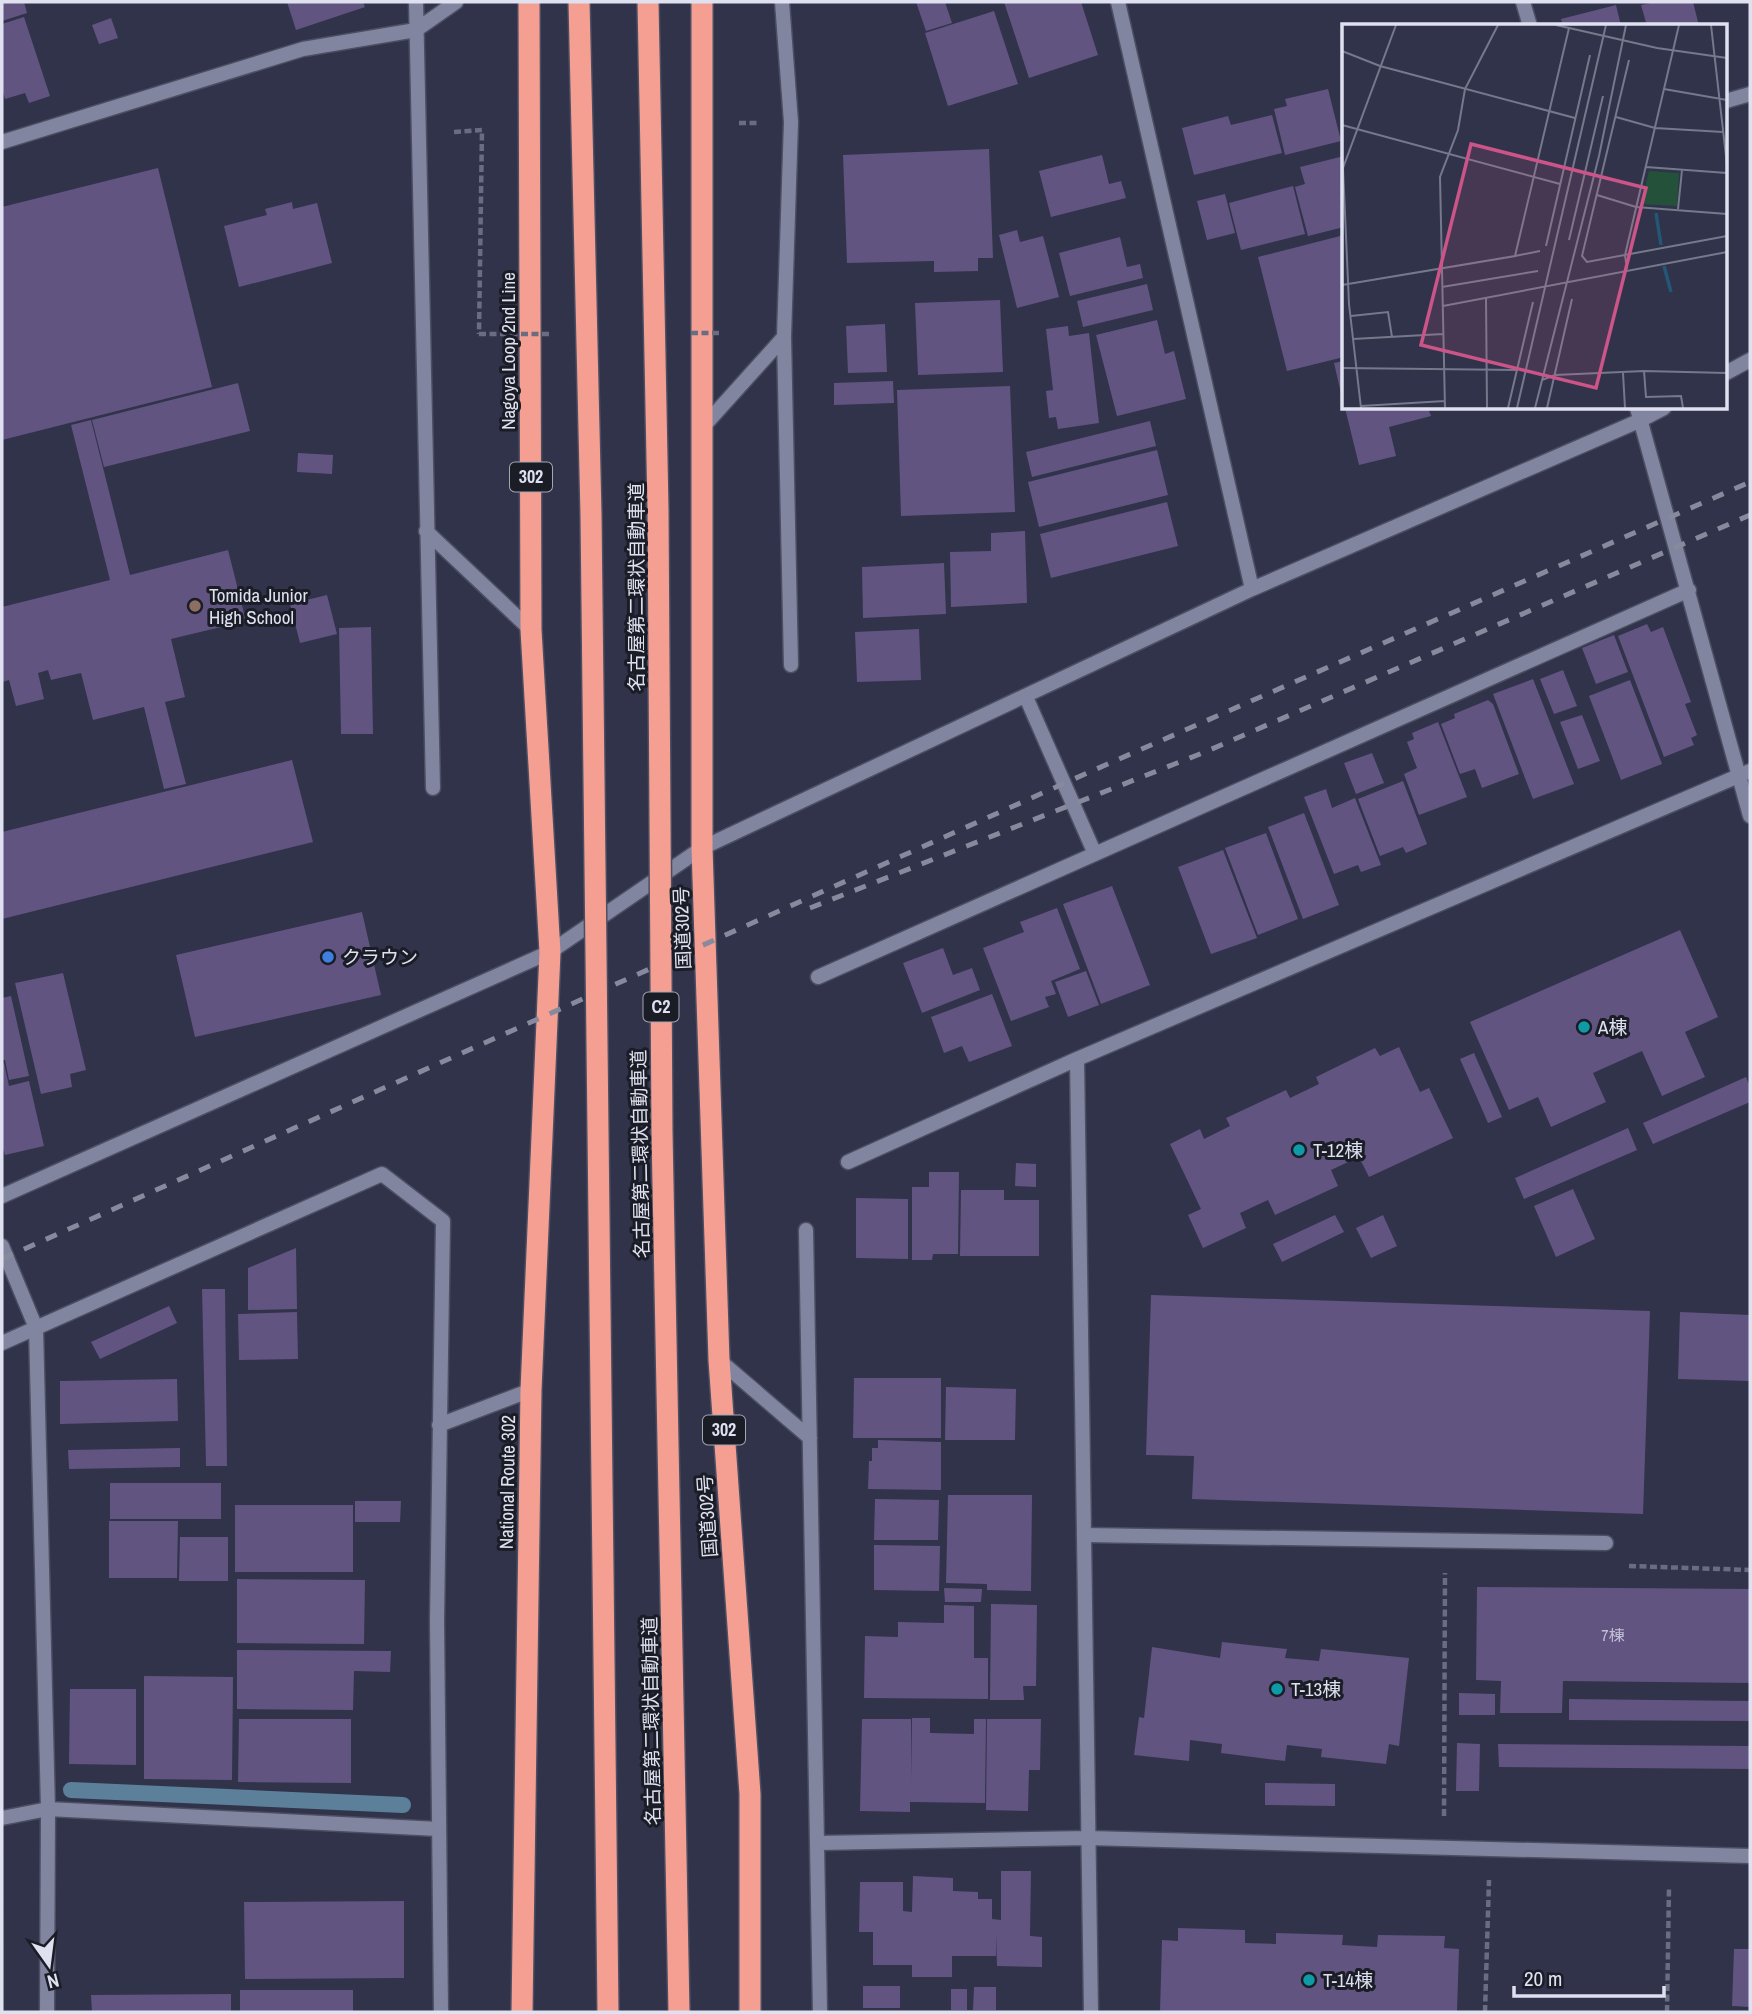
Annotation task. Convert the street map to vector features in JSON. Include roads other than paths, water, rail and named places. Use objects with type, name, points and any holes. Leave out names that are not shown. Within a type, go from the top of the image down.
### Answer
[{"type":"highway","name":"Nagoya Loop 2nd Line","points":[[529,2],[531,630],[550,952]]},
{"type":"highway","points":[[579,2],[591,515],[608,2012]]},
{"type":"highway","name":"名古屋第二環状自動車道","points":[[648,2],[658,523],[662,1132],[679,2012]]},
{"type":"highway","name":"302","points":[[702,2],[702,848]]},
{"type":"highway","name":"国道302号","points":[[702,848],[719,1360],[750,1794],[750,2012]]},
{"type":"highway","name":"National Route 302","points":[[522,2012],[531,1390],[550,952]]},
{"type":"street","points":[[416,2],[433,788]]},
{"type":"street","points":[[2,142],[303,49],[416,30],[456,2]]},
{"type":"street","points":[[782,2],[791,122],[784,337],[791,665]]},
{"type":"street","points":[[1118,2],[1252,589]]},
{"type":"street","points":[[1523,2],[1529,24]]},
{"type":"street","points":[[1728,101],[1750,94]]},
{"type":"street","points":[[702,427],[784,337]]},
{"type":"street","points":[[1728,372],[1750,360]]},
{"type":"street","points":[[2,1196],[550,952],[702,848],[1252,589],[1639,414],[1744,774],[1750,816]]},
{"type":"street","points":[[426,531],[531,630]]},
{"type":"street","points":[[818,977],[1689,590]]},
{"type":"street","points":[[1026,697],[1095,854]]},
{"type":"street","points":[[848,1161],[1077,1059],[1744,774]]},
{"type":"street","points":[[1077,1059],[1091,2012]]},
{"type":"street","points":[[2,1343],[382,1174],[443,1221],[439,1425],[438,1829],[441,2012]]},
{"type":"street","points":[[806,1230],[820,2012]]},
{"type":"street","points":[[2,1246],[36,1328],[48,1809],[47,2012]]},
{"type":"street","points":[[719,1360],[810,1438]]},
{"type":"street","points":[[439,1425],[531,1390]]},
{"type":"street","points":[[1084,1535],[1606,1543]]},
{"type":"street","points":[[2,1818],[48,1809],[438,1829]]},
{"type":"street","points":[[817,1843],[1089,1838],[1750,1856]]},
{"type":"waterway","points":[[71,1790],[403,1805]]},
{"type":"railway","points":[[2,1259],[1085,774],[1750,482]]},
{"type":"railway","points":[[810,908],[1205,752],[1750,515]]},
{"type":"place","name":"Tomida Junior High School","points":[[195,606]]},
{"type":"place","name":"クラウン","points":[[328,957]]},
{"type":"place","name":"A棟","points":[[1584,1027]]},
{"type":"place","name":"T-12棟","points":[[1299,1150]]},
{"type":"place","name":"T-13棟","points":[[1277,1689]]},
{"type":"place","name":"T-14棟","points":[[1309,1980]]}]
